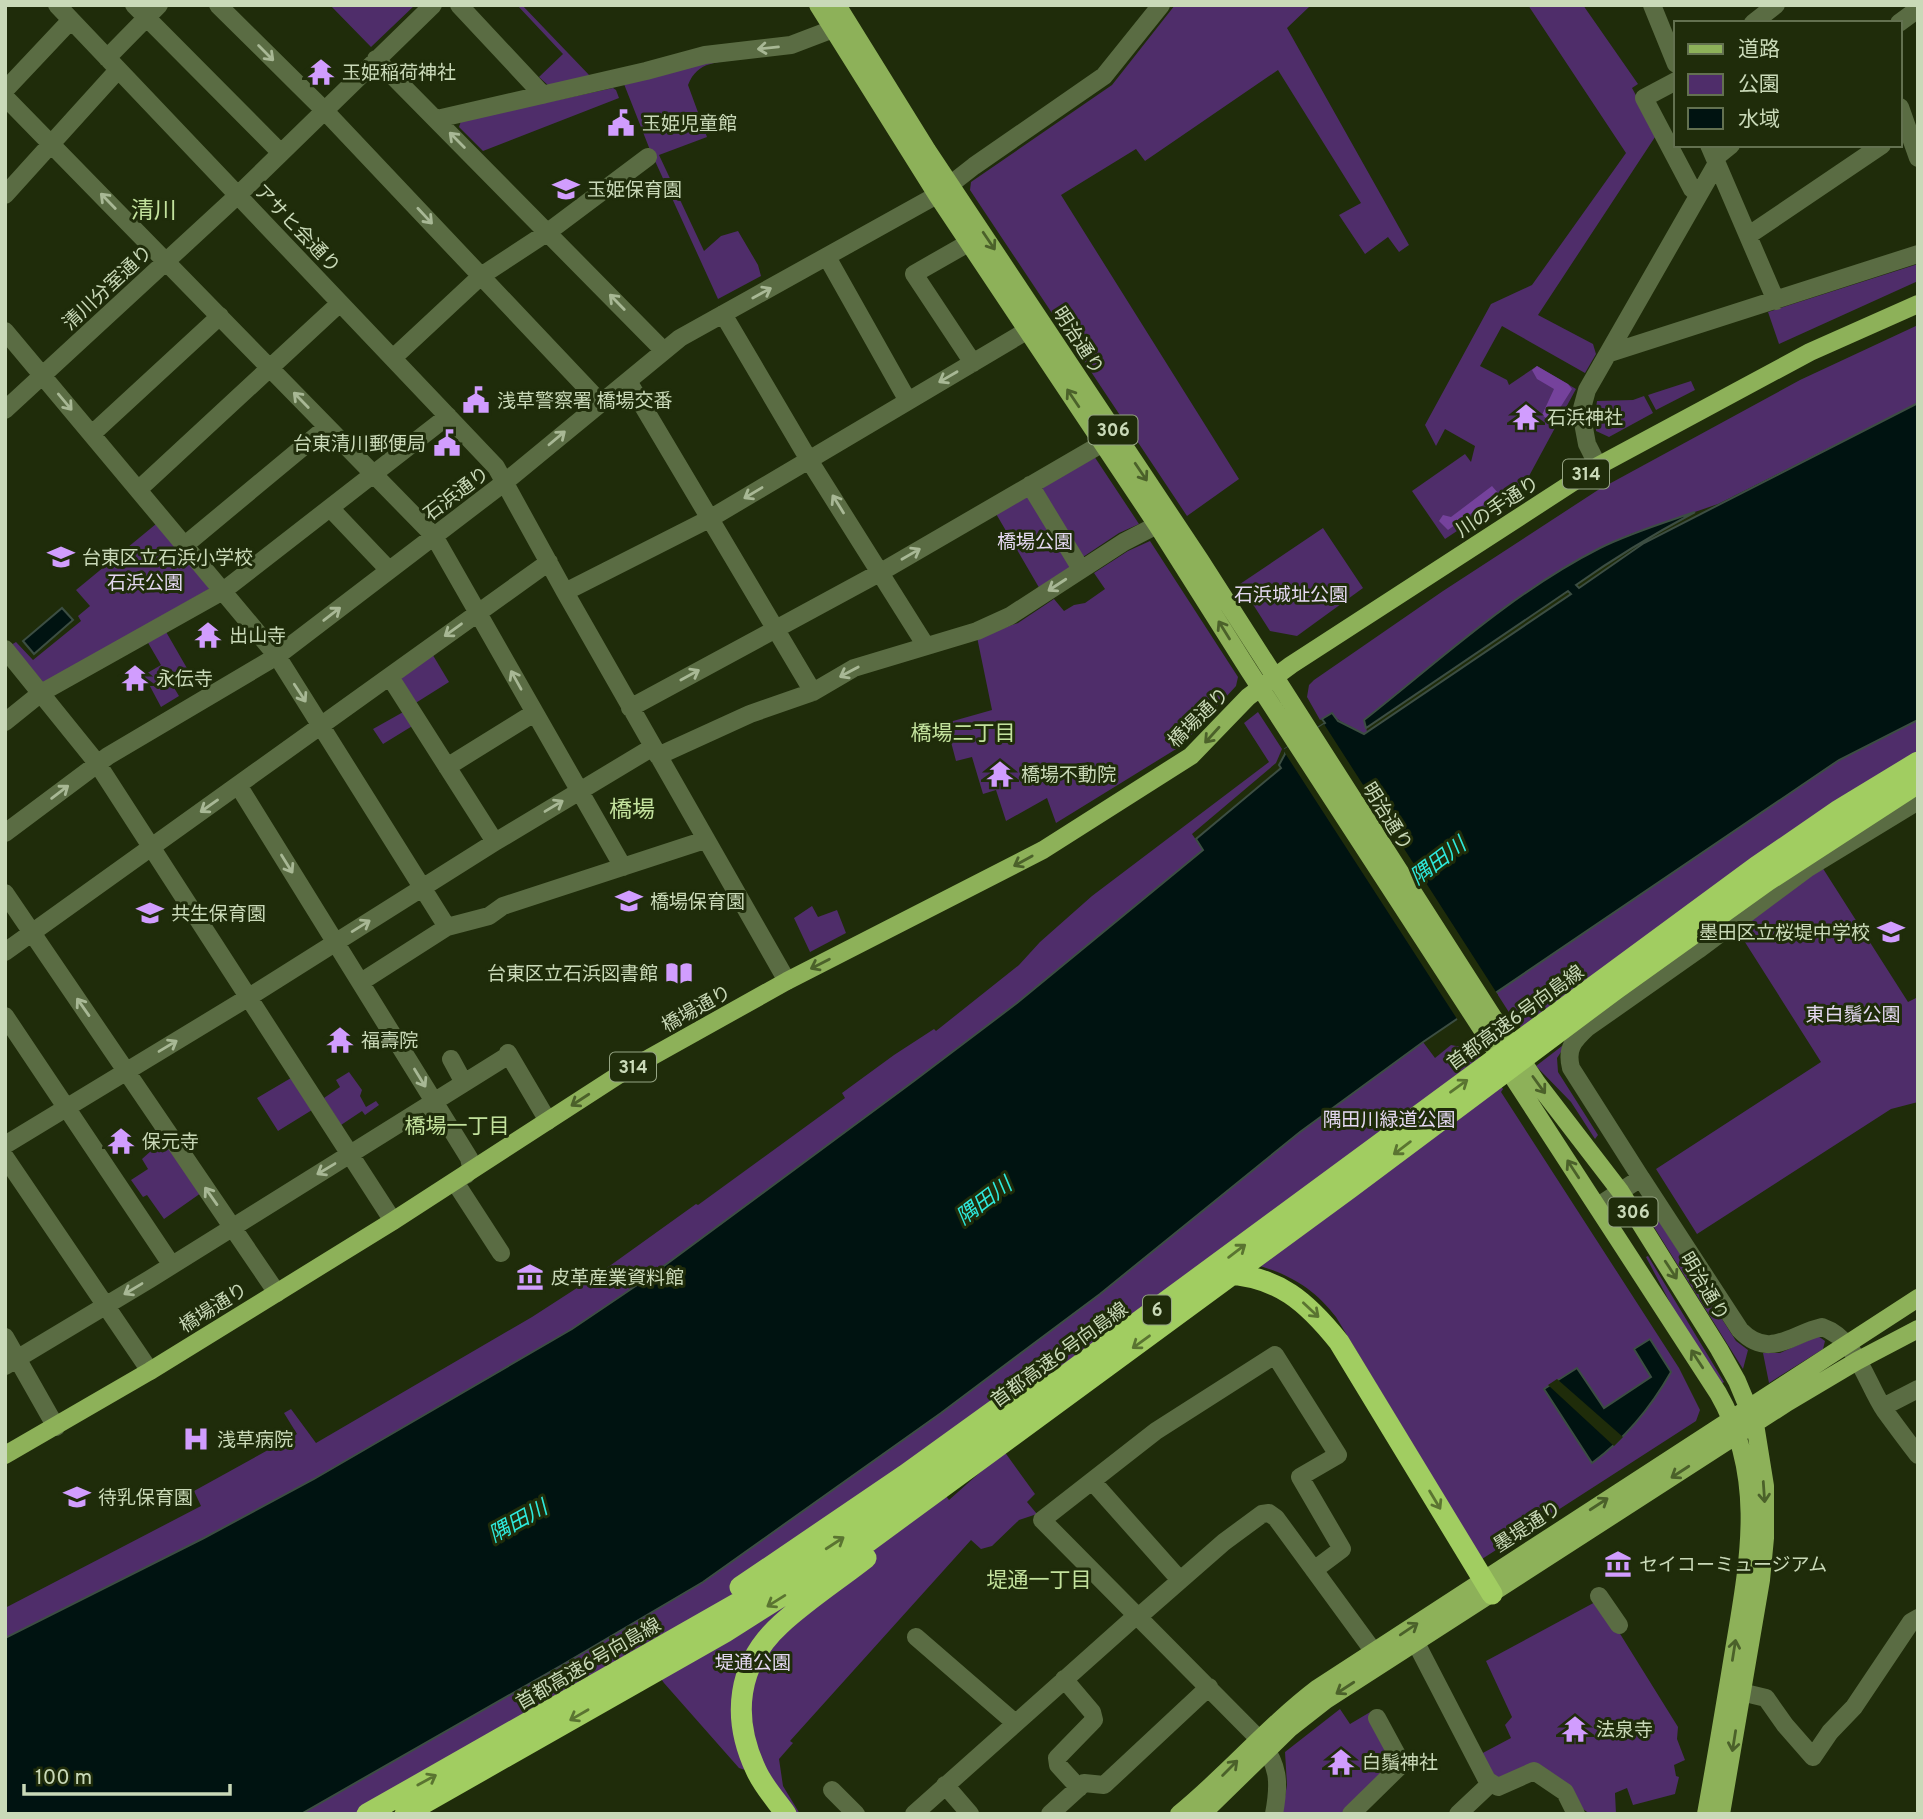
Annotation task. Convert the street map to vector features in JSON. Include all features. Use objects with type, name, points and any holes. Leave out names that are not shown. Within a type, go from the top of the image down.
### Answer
[{"type":"highway","name":"首都高速6号向島線","points":[[367,1814],[773,1583],[865,1523],[1756,867],[1839,810],[1918,762]]},
{"type":"highway","name":"首都高速6号向島線","points":[[405,1814],[726,1632],[869,1541],[1616,989],[1767,881],[1918,783]]},
{"type":"highway","points":[[554,1708],[579,1685],[741,1587],[844,1517],[1149,1300],[1182,1283],[1217,1274],[1258,1278],[1277,1285],[1309,1307],[1323,1322],[1339,1342],[1488,1587]]},
{"type":"highway","points":[[786,1814],[757,1772],[743,1734],[740,1714],[742,1695],[746,1676],[755,1657],[779,1625],[891,1538],[981,1459]]},
{"type":"main road","name":"明治通り","points":[[818,5],[1200,560],[1267,682]]},
{"type":"main road","name":"明治通り","points":[[836,5],[944,190],[970,242],[1157,525],[1303,737],[1493,1033],[1598,1206],[1718,1393],[1735,1427],[1747,1475],[1751,1534],[1744,1593],[1706,1814]]},
{"type":"main road","name":"川の手通り","points":[[1267,682],[1598,466],[1810,352],[1918,304]]},
{"type":"main road","name":"橋場通り","points":[[5,1455],[277,1293],[460,1179],[617,1076],[787,981],[1043,850],[1191,756],[1232,712],[1267,682]]},
{"type":"main road","name":"明治通り","points":[[1493,1033],[1537,1083],[1620,1191],[1699,1316],[1752,1415],[1765,1486],[1765,1538],[1721,1814]]},
{"type":"main road","name":"墨堤通り","points":[[1202,1814],[1298,1703],[1374,1653],[1488,1587],[1735,1427],[1846,1343],[1918,1298]]},
{"type":"main road","name":"墨堤通り","points":[[1752,1415],[1918,1329]]},
{"type":"main road","name":"墨堤通り","points":[[1179,1814],[1264,1744],[1289,1729],[1326,1700],[1416,1643],[1488,1587]]},
{"type":"street","name":"アサヒ会通り","points":[[57,5],[496,467],[630,708],[787,981]]},
{"type":"street","points":[[218,5],[324,110],[601,403]]},
{"type":"street","name":"清川分室通り","points":[[5,410],[238,195],[433,5]]},
{"type":"street","points":[[459,5],[543,95]]},
{"type":"street","name":"石浜通り","points":[[5,833],[97,764],[277,656],[505,482],[687,334],[944,190],[974,166],[1104,76],[1161,5]]},
{"type":"street","points":[[1652,5],[1674,59]]},
{"type":"street","points":[[1755,21],[1776,5]]},
{"type":"street","points":[[5,195],[112,64],[146,9],[281,153]]},
{"type":"street","points":[[1902,21],[1918,9]]},
{"type":"street","points":[[5,90],[71,20]]},
{"type":"street","points":[[437,119],[705,55],[791,45],[833,29]]},
{"type":"street","points":[[376,59],[664,351]]},
{"type":"street","points":[[1674,81],[1644,99],[1692,189],[1698,195]]},
{"type":"street","points":[[5,97],[434,536],[623,867]]},
{"type":"street","points":[[1902,113],[1918,158]]},
{"type":"street","points":[[1749,235],[1879,147]]},
{"type":"street","points":[[1598,466],[1587,444],[1581,412],[1587,390],[1698,195],[1714,156]]},
{"type":"street","points":[[1714,156],[1776,301]]},
{"type":"street","points":[[393,358],[481,276],[548,232],[648,157]]},
{"type":"street","points":[[970,242],[914,274],[973,363]]},
{"type":"street","points":[[1610,353],[1918,254]]},
{"type":"street","points":[[827,257],[908,401]]},
{"type":"street","points":[[138,490],[340,303]]},
{"type":"street","points":[[723,314],[809,460],[926,646]]},
{"type":"street","points":[[92,434],[220,316]]},
{"type":"street","points":[[565,592],[711,518],[1028,330]]},
{"type":"street","points":[[5,331],[277,656],[447,927]]},
{"type":"street","points":[[628,381],[813,692]]},
{"type":"street","points":[[5,722],[41,693],[223,591],[448,416]]},
{"type":"street","points":[[185,545],[327,427]]},
{"type":"street","points":[[630,708],[881,572],[1103,443]]},
{"type":"street","points":[[1030,485],[1082,569]]},
{"type":"street","points":[[331,509],[389,570]]},
{"type":"street","points":[[5,1145],[249,997],[578,791],[655,752],[813,692],[854,668],[977,631],[1010,615],[1124,542],[1157,525]]},
{"type":"street","points":[[5,952],[549,562]]},
{"type":"street","points":[[5,649],[97,764],[393,1221]]},
{"type":"street","points":[[390,677],[495,842]]},
{"type":"street","points":[[447,767],[534,713]]},
{"type":"street","points":[[238,786],[469,1158],[471,1167],[460,1179],[501,1253]]},
{"type":"street","points":[[1918,800],[1808,868],[1574,1039],[1568,1054],[1571,1069],[1740,1330],[1749,1338],[1766,1344],[1777,1344],[1822,1327],[1835,1331],[1846,1343],[1883,1408],[1918,1455]]},
{"type":"street","points":[[361,982],[447,927],[489,916],[503,906],[705,840]]},
{"type":"street","points":[[5,893],[277,1293]]},
{"type":"street","points":[[5,1016],[169,1261],[175,1263]]},
{"type":"street","points":[[11,1362],[509,1054],[548,1121]]},
{"type":"street","points":[[451,1059],[464,1083]]},
{"type":"street","points":[[5,1157],[150,1371]]},
{"type":"street","points":[[1598,1206],[1642,1178]]},
{"type":"street","points":[[5,1337],[11,1362],[56,1427]]},
{"type":"street","points":[[1274,1814],[1278,1779],[1276,1768],[1264,1744],[1042,1520],[1181,1413],[1275,1355],[1338,1455],[1300,1478],[1342,1549],[1314,1570]]},
{"type":"street","points":[[1883,1408],[1918,1389]]},
{"type":"street","points":[[1092,1481],[1180,1580]]},
{"type":"street","points":[[914,1814],[1136,1615],[1144,1612],[1224,1542],[1262,1514],[1269,1513],[1276,1518],[1374,1653]]},
{"type":"street","points":[[1599,1596],[1619,1626]]},
{"type":"street","points":[[1741,1692],[1766,1698],[1785,1725],[1813,1756],[1830,1732],[1854,1707],[1911,1622],[1918,1618]]},
{"type":"street","points":[[916,1637],[1014,1722]]},
{"type":"street","points":[[1416,1643],[1487,1780],[1498,1787],[1534,1771],[1565,1792],[1576,1814]]},
{"type":"street","points":[[1064,1679],[1092,1712],[1094,1720],[1057,1758],[1058,1765],[1079,1788]]},
{"type":"street","points":[[1050,1814],[1084,1783],[1104,1785],[1209,1687]]},
{"type":"street","points":[[1351,1814],[1402,1765],[1377,1718]]},
{"type":"street","points":[[1458,1814],[1491,1783]]},
{"type":"street","points":[[945,1785],[970,1814]]},
{"type":"street","points":[[832,1790],[856,1814]]},
{"type":"green space","points":[[330,5],[415,5],[371,47]]},
{"type":"green space","points":[[517,5],[522,5],[591,77],[550,87],[539,77],[563,54]]},
{"type":"green space","points":[[1175,5],[1308,5],[1287,28],[1409,245],[1399,252],[1388,237],[1365,254],[1339,215],[1361,203],[1278,70],[1145,161],[1136,149],[1061,195],[1239,479],[1187,516],[970,190],[971,182],[1112,85]]},
{"type":"green space","points":[[1528,5],[1583,5],[1638,84],[1632,88],[1657,134],[1538,315],[1593,344],[1596,354],[1585,373],[1502,326],[1480,366],[1507,380],[1509,385],[1537,366],[1576,389],[1523,487],[1445,539],[1412,491],[1465,454],[1471,462],[1475,446],[1445,429],[1436,446],[1425,425],[1491,304],[1532,285],[1626,153]]},
{"type":"green space","points":[[741,59],[717,62],[697,71],[688,85],[707,137],[659,155],[704,251],[721,236],[738,231],[758,265],[761,276],[718,299],[650,150],[624,84],[707,60]]},
{"type":"green space","points":[[613,88],[619,98],[483,151],[459,127],[461,121]]},
{"type":"green space","points":[[1918,264],[1918,281],[1779,344],[1768,312]]},
{"type":"green space","points":[[1918,325],[1918,403],[1718,504],[1631,534],[1574,563],[1510,604],[1365,720],[1367,732],[1363,735],[1332,713],[1320,720],[1307,697],[1309,685],[1443,591],[1598,490],[1800,380]]},
{"type":"green space","points":[[1691,381],[1695,390],[1656,410],[1648,395]]},
{"type":"green space","points":[[1644,396],[1653,413],[1609,437],[1596,431],[1597,401],[1633,400]]},
{"type":"green space","points":[[1094,456],[1139,524],[1119,533],[1083,557],[1041,493],[1043,487]]},
{"type":"green space","name":"橋場公園","points":[[1030,491],[1075,569],[1041,591],[995,512]]},
{"type":"green space","name":"石浜公園","points":[[156,524],[211,588],[44,683],[11,645],[16,642],[33,660],[81,621],[78,616],[90,606],[76,590]]},
{"type":"green space","name":"石浜城址公園","points":[[1323,528],[1363,588],[1297,636],[1270,631],[1240,584]]},
{"type":"green space","points":[[1150,541],[1238,677],[1236,686],[1181,746],[1056,823],[1047,798],[1006,821],[996,790],[983,794],[972,757],[956,761],[946,723],[992,710],[977,637],[1018,623],[1054,599],[1064,611],[1085,603],[1105,589],[1094,573],[1128,551]]},
{"type":"green space","points":[[165,630],[188,670],[170,681],[179,696],[161,707],[144,675],[161,665],[147,641]]},
{"type":"green space","points":[[431,652],[449,682],[414,704],[397,676]]},
{"type":"green space","points":[[405,711],[414,725],[383,744],[373,729]]},
{"type":"green space","points":[[1258,712],[1282,749],[1276,763],[1192,834],[1203,850],[1017,1003],[649,1277],[572,1329],[314,1479],[204,1538],[5,1638],[5,1608],[201,1506],[194,1491],[297,1434],[284,1413],[291,1409],[316,1443],[532,1317],[698,1205],[845,1098],[842,1093],[894,1055],[934,1029],[936,1031],[1019,965],[1040,942],[1092,896],[1269,762],[1244,723]]},
{"type":"green space","points":[[1918,719],[1918,773],[1531,1039],[1512,1017],[1496,992],[1839,760]]},
{"type":"green space","name":"東白鬚公園","points":[[1822,867],[1908,1002],[1918,997],[1918,1102],[1891,1109],[1697,1234],[1656,1169],[1821,1062],[1736,928]]},
{"type":"green space","points":[[812,906],[818,917],[837,910],[846,933],[810,952],[794,918]]},
{"type":"green space","points":[[1423,1042],[1435,1058],[1451,1045],[1477,1050],[1503,1089],[1501,1092],[1679,1368],[1700,1410],[1696,1421],[1482,1559],[1336,1317],[1320,1299],[1302,1285],[1283,1274],[1260,1266],[926,1469],[949,1500],[1004,1451],[1035,1494],[1027,1502],[1037,1514],[1019,1520],[992,1546],[981,1549],[971,1540],[790,1741],[793,1743],[779,1759],[783,1786],[800,1814],[790,1814],[748,1771],[739,1768],[664,1683],[650,1663],[381,1814],[301,1814],[703,1582],[941,1413],[1100,1294],[1300,1132]]},
{"type":"green space","points":[[1565,1046],[1557,1058],[1558,1072],[1598,1135],[1595,1139],[1571,1102],[1536,1066]]},
{"type":"green space","points":[[349,1072],[362,1090],[360,1096],[366,1107],[376,1101],[379,1105],[365,1115],[362,1111],[341,1125],[324,1098],[340,1087],[336,1080]]},
{"type":"green space","points":[[291,1078],[312,1110],[278,1131],[257,1098]]},
{"type":"green space","points":[[157,1128],[201,1193],[164,1219],[147,1195],[143,1197],[131,1180],[148,1169],[142,1159],[152,1150],[143,1138]]},
{"type":"green space","points":[[1647,1202],[1736,1341],[1748,1350],[1743,1369],[1642,1208],[1643,1203]]},
{"type":"green space","points":[[1648,1256],[1724,1382],[1721,1384],[1675,1312],[1646,1257]]},
{"type":"green space","points":[[1818,1336],[1825,1341],[1823,1349],[1769,1383],[1763,1353],[1780,1353]]},
{"type":"green space","points":[[1599,1600],[1678,1727],[1677,1739],[1685,1760],[1674,1765],[1676,1776],[1679,1777],[1675,1794],[1633,1805],[1627,1788],[1615,1793],[1616,1814],[1590,1814],[1554,1779],[1500,1779],[1488,1775],[1479,1755],[1511,1738],[1505,1725],[1512,1717],[1486,1661]]},
{"type":"green space","name":"白鬚神社","points":[[1340,1709],[1350,1724],[1372,1711],[1396,1760],[1346,1814],[1282,1814],[1287,1785],[1285,1752]]},
{"type":"shaded area","points":[[1537,366],[1572,389],[1551,422],[1542,415],[1554,389],[1537,379],[1532,370]]},
{"type":"shaded area","points":[[1492,486],[1498,493],[1496,496],[1448,530],[1439,521],[1443,515],[1451,517]]},
{"type":"water","name":"隅田川","points":[[1918,403],[1918,720],[1839,760],[1423,1042],[1300,1132],[1100,1294],[941,1413],[703,1582],[562,1665],[301,1814],[5,1814],[5,1638],[204,1538],[314,1479],[572,1329],[649,1277],[1017,1003],[1203,850],[1196,839],[1281,768],[1279,765],[1285,749],[1325,723],[1322,719],[1332,713],[1338,721],[1364,734],[1571,594],[1568,591],[1366,728],[1364,720],[1449,651],[1507,606],[1568,566],[1623,538],[1695,512],[1605,565],[1576,585],[1579,588],[1644,543]]},
{"type":"water","points":[[62,608],[73,620],[34,654],[23,641]]},
{"type":"water","points":[[1650,1339],[1671,1372],[1636,1422],[1592,1463],[1544,1389],[1577,1368],[1604,1408],[1651,1377],[1634,1349]]},
{"type":"pier","points":[[1324,724],[1498,995],[1459,1022],[1283,750]]},
{"type":"pier","points":[[1557,1379],[1623,1437],[1614,1446],[1548,1385]]},
{"type":"place","name":"玉姫稲荷神社","points":[[321,72]]},
{"type":"place","name":"玉姫児童館","points":[[621,123]]},
{"type":"place","name":"玉姫保育園","points":[[566,189]]},
{"type":"place","name":"浅草警察署 橋場交番","points":[[476,400]]},
{"type":"place","name":"石浜神社","points":[[1526,417]]},
{"type":"place","name":"台東清川郵便局","points":[[447,443]]},
{"type":"place","name":"台東区立石浜小学校","points":[[61,557]]},
{"type":"place","name":"出山寺","points":[[208,635]]},
{"type":"place","name":"永伝寺","points":[[135,678]]},
{"type":"place","name":"橋場不動院","points":[[1000,774]]},
{"type":"place","name":"橋場保育園","points":[[629,901]]},
{"type":"place","name":"共生保育園","points":[[150,913]]},
{"type":"place","name":"墨田区立桜堤中学校","points":[[1891,932]]},
{"type":"place","name":"台東区立石浜図書館","points":[[679,973]]},
{"type":"place","name":"福壽院","points":[[340,1040]]},
{"type":"place","name":"保元寺","points":[[121,1141]]},
{"type":"place","name":"皮革産業資料館","points":[[530,1277]]},
{"type":"place","name":"浅草病院","points":[[196,1439]]},
{"type":"place","name":"待乳保育園","points":[[77,1497]]},
{"type":"place","name":"セイコーミュージアム","points":[[1618,1564]]},
{"type":"place","name":"法泉寺","points":[[1575,1729]]},
{"type":"place","name":"白鬚神社","points":[[1341,1762]]},
{"type":"district","name":"清川","points":[[154,210]]},
{"type":"district","name":"橋場二丁目","points":[[963,733]]},
{"type":"district","name":"橋場","points":[[632,809]]},
{"type":"district","name":"橋場一丁目","points":[[457,1126]]},
{"type":"district","name":"堤通一丁目","points":[[1039,1580]]},
{"type":"park label","name":"隅田川緑道公園","points":[[1389,1119]]},
{"type":"park label","name":"堤通公園","points":[[753,1662]]}]
